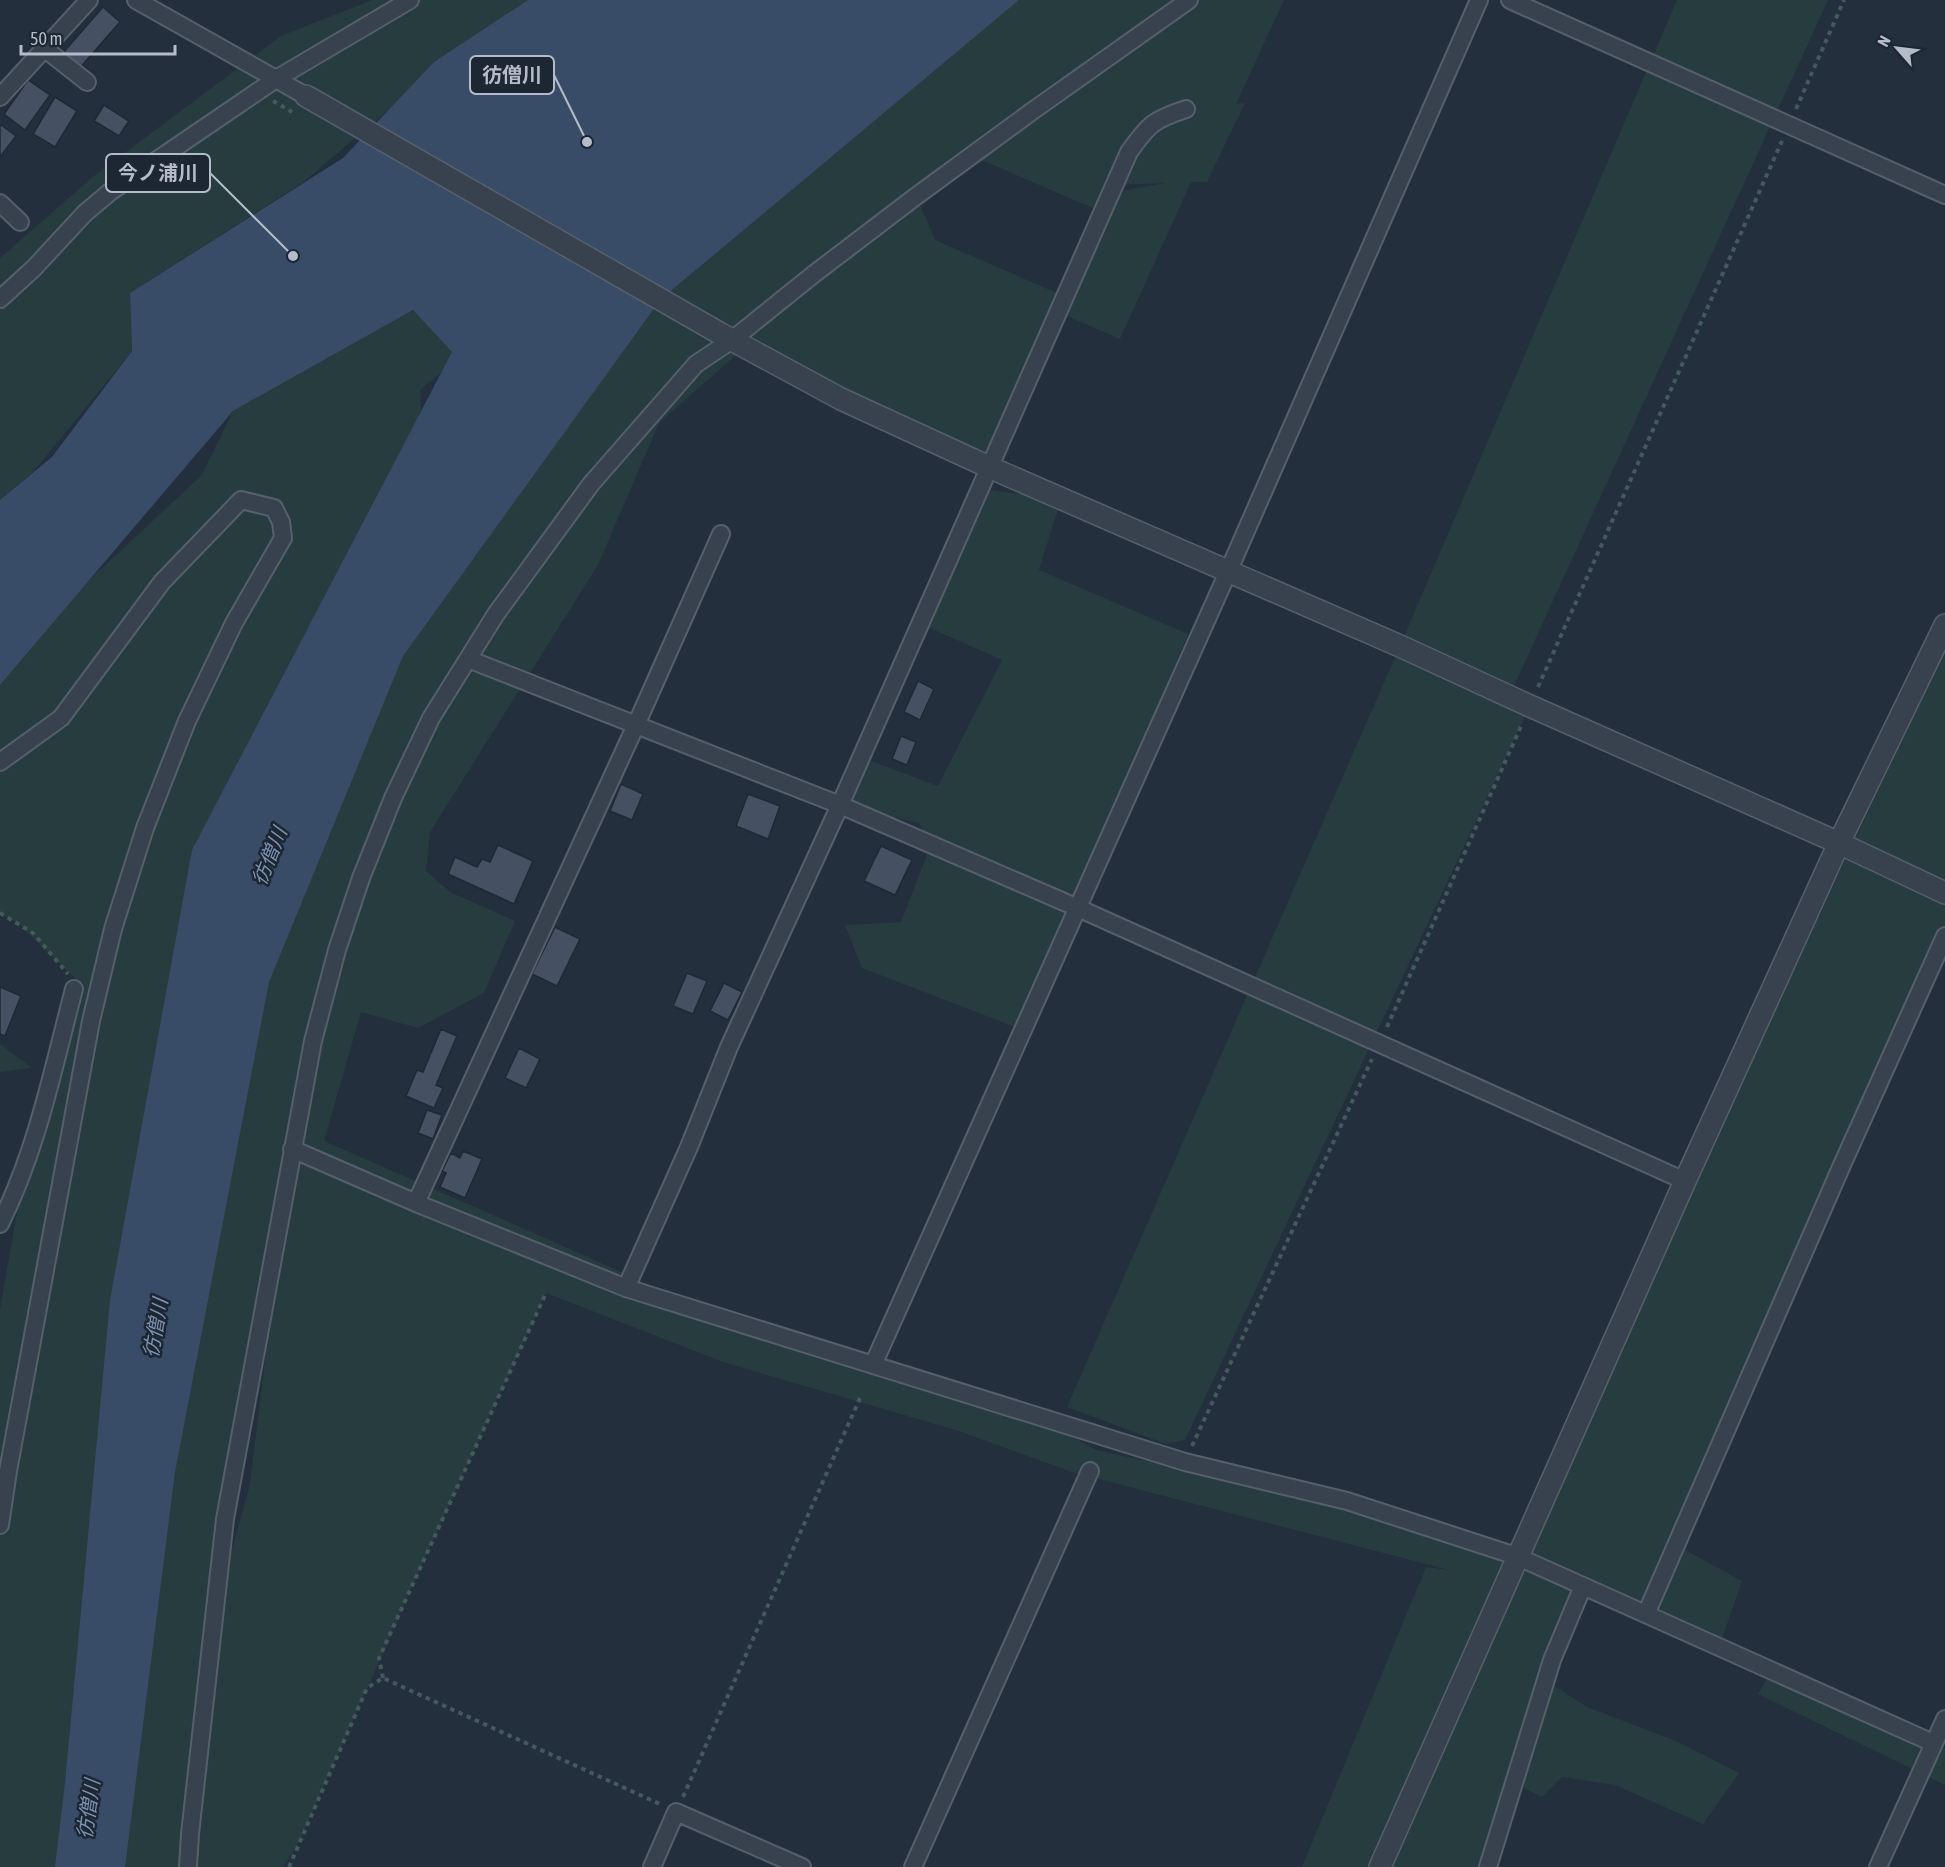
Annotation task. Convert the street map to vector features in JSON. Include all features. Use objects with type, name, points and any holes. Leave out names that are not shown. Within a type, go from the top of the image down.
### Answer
[{"type":"street","points":[[0,97],[89,0]]},
{"type":"street","points":[[136,0],[727,337],[841,399],[991,468],[1400,646],[1945,893]]},
{"type":"street","points":[[0,284],[111,192],[276,79],[410,0]]},
{"type":"street","points":[[188,1867],[225,1519],[313,1041],[361,878],[393,798],[431,718],[496,614],[591,484],[696,364],[727,337],[915,197],[1189,0]]},
{"type":"street","points":[[873,1365],[1078,908],[1479,0]]},
{"type":"street","points":[[1510,0],[1945,195]]},
{"type":"street","points":[[45,49],[87,82]]},
{"type":"street","points":[[626,1288],[689,1147],[729,1047],[991,468],[1064,296],[1129,152],[1145,129],[1160,117],[1186,109]]},
{"type":"street","points":[[0,203],[20,222]]},
{"type":"street","points":[[0,299],[34,268],[85,213]]},
{"type":"street","points":[[0,762],[60,718],[162,582],[241,500],[274,508],[281,522],[283,538],[234,623],[187,721],[145,828],[113,929],[89,1032],[0,1525]]},
{"type":"street","points":[[416,1203],[636,725],[721,534]]},
{"type":"street","points":[[1380,1867],[1684,1180],[1839,843],[1945,625]]},
{"type":"street","points":[[468,659],[840,805],[1078,908],[1684,1180]]},
{"type":"street","points":[[1646,1614],[1837,1175],[1945,936]]},
{"type":"street","points":[[0,1224],[33,1145],[74,989]]},
{"type":"street","points":[[292,1149],[416,1203],[626,1288],[1185,1462],[1347,1501],[1516,1556],[1933,1743]]},
{"type":"street","points":[[913,1867],[1090,1471]]},
{"type":"street","points":[[1488,1867],[1552,1660],[1583,1586]]},
{"type":"street","points":[[1878,1867],[1945,1719]]},
{"type":"street","points":[[652,1867],[676,1812],[802,1867]]},
{"type":"path","points":[[1185,1462],[1380,1043],[1844,0]]},
{"type":"path","points":[[0,913],[33,933],[68,974],[74,989]]},
{"type":"path","points":[[383,1678],[379,1658],[546,1293]]},
{"type":"path","points":[[383,1678],[676,1812],[860,1398]]},
{"type":"path","points":[[289,1867],[367,1688],[383,1678]]},
{"type":"green space","points":[[372,0],[528,0],[484,29],[302,183],[130,293],[132,351],[34,471],[0,500],[0,258],[94,176],[281,36]]},
{"type":"green space","points":[[993,0],[1284,0],[1236,104],[1245,103],[1207,182],[1191,182],[1120,339],[1067,316],[1121,191],[1166,183],[1115,185],[1102,212],[972,156],[917,197],[935,240],[1064,296],[991,468],[745,347],[659,423],[598,565],[430,832],[426,871],[450,892],[515,921],[484,993],[418,1028],[361,1012],[324,1141],[732,1322],[1039,1418],[1096,1450],[1377,1511],[1517,1555],[1945,649],[1945,925],[1676,1545],[1742,1581],[1719,1647],[1583,1586],[1550,1683],[1587,1707],[1676,1741],[1739,1773],[1703,1824],[1615,1785],[1562,1777],[1542,1797],[1515,1784],[1486,1867],[1302,1867],[1426,1567],[1449,1570],[1072,1472],[959,1431],[723,1362],[546,1293],[300,1840],[283,1867],[197,1867],[196,1864],[196,1867],[0,1867],[0,1309],[18,1207],[80,983],[19,924],[0,913],[0,663],[201,476],[233,411],[413,310],[452,352],[443,371],[420,390],[421,408],[507,511],[661,299]],"holes":[[[266,1352],[250,1484],[226,1571],[243,1423]]]},
{"type":"green space","points":[[1677,0],[1828,0],[1513,688],[1530,706],[1185,1440],[1166,1444],[1067,1407],[1400,646]]},
{"type":"green space","points":[[990,490],[1061,499],[1039,570],[1188,634],[1023,1030],[862,968],[845,925],[901,922],[931,844],[919,823],[840,805],[871,761],[938,786],[1002,660],[921,624]]},
{"type":"green space","points":[[0,1044],[32,1068],[0,1072]]},
{"type":"green space","points":[[1772,1671],[1945,1749],[1945,1785],[1758,1694]]},
{"type":"water","points":[[528,0],[1019,0],[661,299],[403,656],[269,982],[175,1472],[125,1867],[55,1867],[65,1783],[110,1300],[192,850],[452,352],[413,310],[233,411],[0,685],[0,500],[52,457],[132,351],[130,293],[343,158],[434,62]]},
{"type":"building","points":[[103,7],[120,22],[78,70],[61,55]]},
{"type":"building","points":[[28,80],[50,95],[25,130],[4,114]]},
{"type":"building","points":[[55,97],[77,111],[55,147],[33,134]]},
{"type":"building","points":[[104,105],[129,121],[119,136],[94,121]]},
{"type":"building","points":[[0,124],[16,136],[0,157]]},
{"type":"building","points":[[918,681],[934,689],[920,720],[904,712]]},
{"type":"building","points":[[901,736],[916,742],[907,765],[892,759]]},
{"type":"building","points":[[621,784],[643,794],[632,820],[610,811]]},
{"type":"building","points":[[748,794],[780,806],[768,839],[736,826]]},
{"type":"building","points":[[498,845],[533,861],[514,904],[448,874],[455,857],[477,867],[482,859],[490,862]]},
{"type":"building","points":[[881,846],[912,860],[895,895],[864,881]]},
{"type":"building","points":[[555,927],[580,939],[557,986],[532,974]]},
{"type":"building","points":[[687,973],[707,981],[693,1014],[673,1006]]},
{"type":"building","points":[[724,983],[742,992],[728,1020],[710,1011]]},
{"type":"building","points":[[0,987],[21,996],[5,1036],[0,1034]]},
{"type":"building","points":[[441,1029],[457,1036],[436,1085],[443,1088],[434,1108],[406,1096],[417,1070],[423,1072]]},
{"type":"building","points":[[519,1048],[540,1059],[526,1088],[505,1078]]},
{"type":"building","points":[[427,1110],[442,1115],[433,1139],[418,1133]]},
{"type":"building","points":[[463,1151],[482,1159],[465,1198],[440,1187],[446,1173],[442,1171],[451,1153],[460,1158]]},
{"type":"place","name":"彷僧川","points":[[587,142]]},
{"type":"place","name":"今ノ浦川","points":[[293,256]]}]
